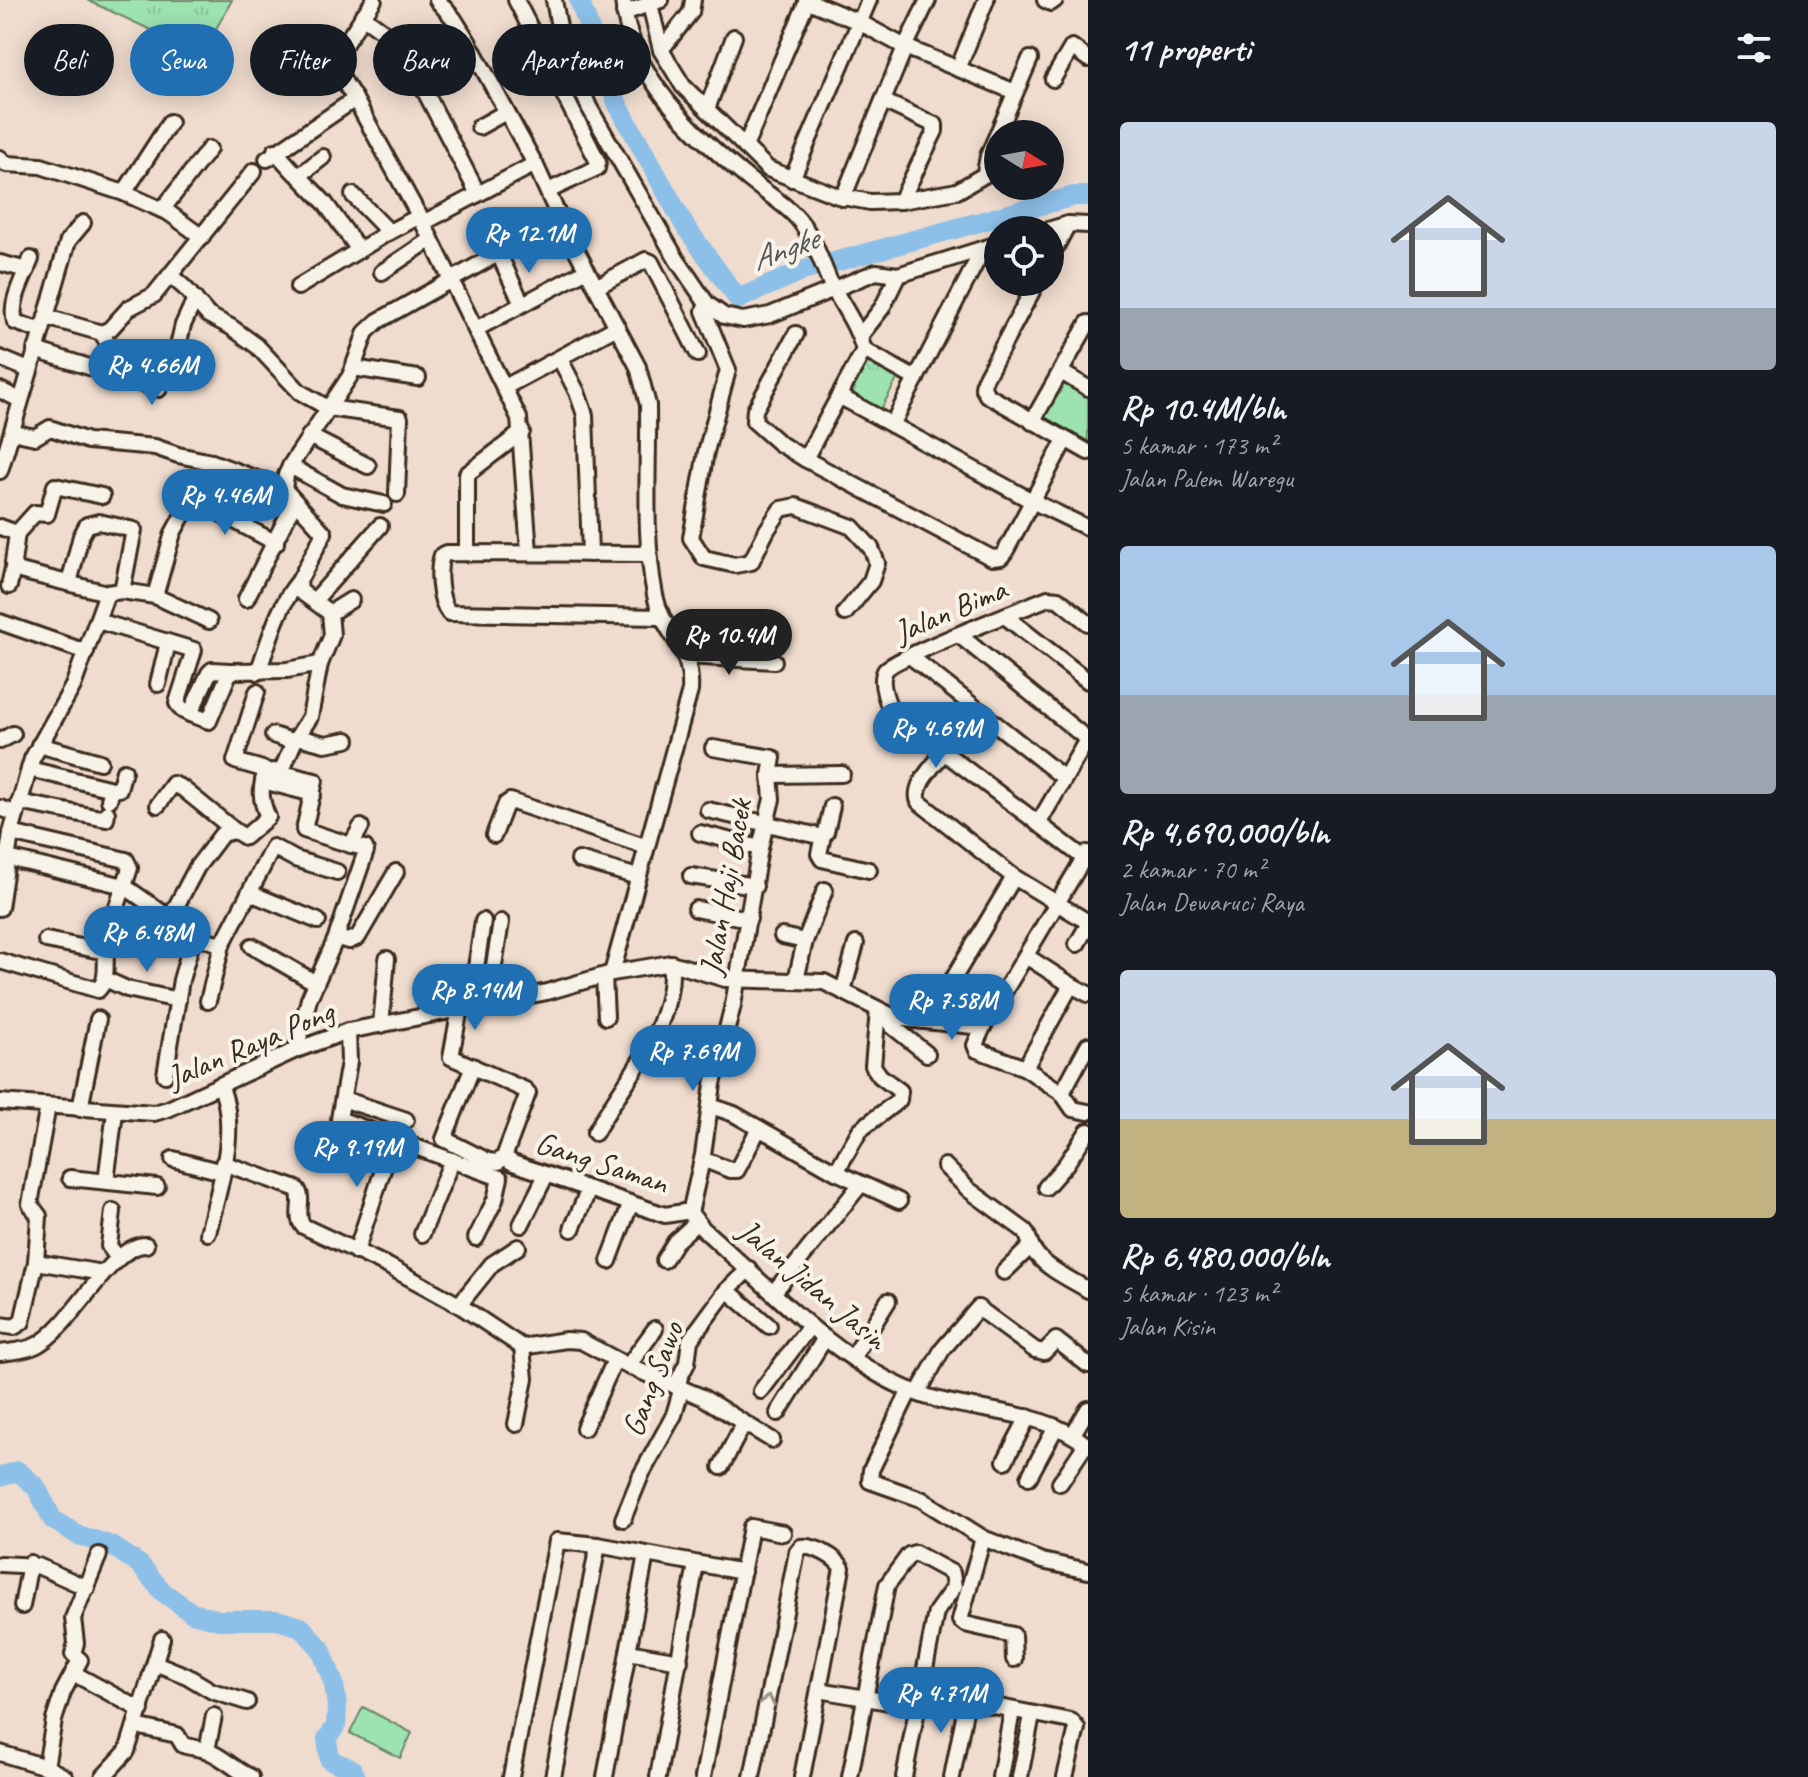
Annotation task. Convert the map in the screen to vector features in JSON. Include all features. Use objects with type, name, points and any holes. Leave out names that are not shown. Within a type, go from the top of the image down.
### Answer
[{"type":"street","points":[[374,0],[332,61],[333,65],[421,220],[505,387],[522,432],[529,552]]},
{"type":"street","points":[[437,0],[462,31],[535,164],[560,219],[638,367],[648,405],[649,554],[660,617],[686,656],[691,672],[690,691],[608,974],[606,1017]]},
{"type":"street","points":[[516,0],[598,162],[597,168],[548,191]]},
{"type":"street","points":[[554,0],[562,43],[589,107],[677,260],[707,304],[724,316],[743,320],[770,315],[832,285],[876,272],[898,275],[983,249]]},
{"type":"street","points":[[661,50],[691,12],[693,0]]},
{"type":"street","points":[[792,179],[869,0]]},
{"type":"street","points":[[843,198],[905,47],[928,0]]},
{"type":"street","points":[[958,69],[986,0]]},
{"type":"street","points":[[1045,0],[1051,3],[1055,0]]},
{"type":"street","points":[[916,379],[862,343],[801,222],[723,158],[676,110],[644,68],[624,6],[653,2],[661,50],[683,86],[768,169],[843,198],[870,202],[901,201],[957,191],[984,175]]},
{"type":"street","points":[[745,147],[807,2],[1015,92]]},
{"type":"street","points":[[362,16],[387,34],[417,76],[478,194]]},
{"type":"street","points":[[707,109],[734,37]]},
{"type":"street","points":[[1053,79],[1072,47],[1088,59]]},
{"type":"street","points":[[1003,120],[1030,59]]},
{"type":"street","points":[[294,172],[271,155],[355,99]]},
{"type":"street","points":[[883,101],[935,125],[935,131],[901,201]]},
{"type":"street","points":[[479,127],[506,112]]},
{"type":"street","points":[[124,193],[170,122]]},
{"type":"street","points":[[162,210],[209,149]]},
{"type":"street","points":[[323,157],[299,176],[325,203],[359,250]]},
{"type":"street","points":[[0,158],[6,164],[41,166],[124,193],[162,210],[202,237]]},
{"type":"street","points":[[298,287],[389,232],[478,194],[535,164]]},
{"type":"street","points":[[0,263],[29,264],[14,304],[15,322],[102,333],[110,329],[129,308],[154,295],[254,171]]},
{"type":"street","points":[[353,195],[389,232]]},
{"type":"street","points":[[284,489],[290,466],[353,368],[366,332],[378,321],[450,279],[560,219]]},
{"type":"street","points":[[2,461],[68,241],[83,223]]},
{"type":"street","points":[[1064,232],[1068,224]]},
{"type":"street","points":[[1064,225],[1088,225]]},
{"type":"street","points":[[382,272],[431,239]]},
{"type":"street","points":[[892,425],[983,249]]},
{"type":"street","points":[[498,252],[522,304]]},
{"type":"street","points":[[596,287],[646,260],[651,262],[698,354]]},
{"type":"street","points":[[476,329],[587,270]]},
{"type":"street","points":[[805,459],[898,275]]},
{"type":"street","points":[[171,276],[208,315],[257,346],[300,392],[328,408],[400,418],[397,494]]},
{"type":"street","points":[[1030,296],[983,388],[987,395],[1088,452]]},
{"type":"street","points":[[35,350],[159,389],[163,356],[177,350],[183,325],[195,299]]},
{"type":"street","points":[[707,304],[704,311],[728,370],[706,452],[691,538],[704,558],[735,565],[751,562],[781,509],[796,506],[852,527],[871,548],[877,563],[871,581],[845,613]]},
{"type":"street","points":[[1032,422],[1088,323]]},
{"type":"street","points":[[505,387],[617,327]]},
{"type":"street","points":[[102,333],[115,357],[132,366]]},
{"type":"street","points":[[796,334],[753,417],[779,443],[805,459],[992,558],[1001,557],[1005,552],[1065,440]]},
{"type":"street","points":[[0,358],[29,370]]},
{"type":"street","points":[[560,359],[585,415],[590,554]]},
{"type":"street","points":[[353,368],[418,378]]},
{"type":"street","points":[[1061,372],[1088,388]]},
{"type":"street","points":[[0,390],[20,400]]},
{"type":"street","points":[[839,396],[1088,528]]},
{"type":"street","points":[[12,432],[38,436],[50,428],[88,441],[155,447],[212,462],[284,489],[324,533],[299,581],[290,591],[258,672]]},
{"type":"street","points":[[467,553],[467,474],[522,432]]},
{"type":"street","points":[[309,436],[368,466]]},
{"type":"street","points":[[155,596],[173,533],[212,462]]},
{"type":"street","points":[[290,466],[342,495],[384,504]]},
{"type":"street","points":[[9,586],[17,533],[35,513],[47,514],[55,486],[102,496]]},
{"type":"street","points":[[192,498],[276,543]]},
{"type":"street","points":[[246,599],[294,503]]},
{"type":"street","points":[[0,908],[11,833],[29,769],[39,745],[60,713],[98,621],[114,592],[134,530],[99,522],[87,525],[81,536],[69,583]]},
{"type":"street","points":[[314,601],[380,526]]},
{"type":"street","points":[[0,527],[17,533]]},
{"type":"street","points":[[649,554],[446,553],[439,564],[443,606],[449,613],[660,617]]},
{"type":"street","points":[[13,568],[114,592],[155,596],[209,621]]},
{"type":"street","points":[[158,805],[173,784],[245,837],[268,817],[262,803],[270,774],[310,717],[320,664],[332,635],[330,613],[300,591],[299,581]]},
{"type":"street","name":"Jalan Bima","points":[[944,752],[892,713],[883,685],[886,668],[1053,597],[1088,623]]},
{"type":"street","points":[[330,613],[351,600]]},
{"type":"street","points":[[1006,617],[1088,681]]},
{"type":"street","points":[[98,621],[194,650],[177,703],[190,714],[212,670],[258,672],[320,664]]},
{"type":"street","points":[[0,622],[86,652]]},
{"type":"street","points":[[959,635],[1088,738],[1038,824]]},
{"type":"street","points":[[158,684],[168,643]]},
{"type":"street","points":[[686,656],[774,661]]},
{"type":"street","points":[[910,656],[1064,778]]},
{"type":"street","points":[[257,692],[235,761],[313,794],[303,829],[365,848],[366,851],[336,938],[304,1015],[296,1050]]},
{"type":"street","points":[[273,735],[325,744],[347,740]]},
{"type":"street","points":[[39,745],[100,762]]},
{"type":"street","name":"Jalan Haji Bacek","points":[[690,1216],[713,1084],[737,980],[760,848],[772,799],[770,775],[773,758],[713,748]]},
{"type":"street","points":[[1077,944],[1088,924],[1057,905],[1014,877],[919,802],[916,797],[918,788],[944,752],[1038,824],[1087,857],[1057,905],[983,1027],[975,1045],[977,1050],[1025,1068],[1062,1093],[1073,1109],[1088,1112]]},
{"type":"street","points":[[29,769],[109,801]]},
{"type":"street","points":[[0,808],[106,819],[109,801],[119,789],[124,771]]},
{"type":"street","points":[[770,775],[842,774]]},
{"type":"street","points":[[494,835],[510,801],[647,847]]},
{"type":"street","points":[[832,806],[819,854],[822,859],[869,870]]},
{"type":"street","points":[[708,810],[822,837]]},
{"type":"street","points":[[351,845],[361,827]]},
{"type":"street","points":[[170,918],[205,856],[222,834],[235,831]]},
{"type":"street","points":[[11,833],[126,860],[130,868],[115,907],[102,984]]},
{"type":"street","points":[[700,833],[760,848]]},
{"type":"street","points":[[208,1001],[222,945],[273,847],[295,859],[337,872]]},
{"type":"street","points":[[8,858],[124,886],[194,935],[222,945]]},
{"type":"street","points":[[579,860],[638,877]]},
{"type":"street","points":[[336,938],[349,941],[358,937],[396,872]]},
{"type":"street","points":[[691,876],[755,886]]},
{"type":"street","points":[[931,1021],[1014,877]]},
{"type":"street","points":[[796,980],[805,941],[825,890]]},
{"type":"street","points":[[250,893],[318,921]]},
{"type":"street","points":[[696,909],[749,919]]},
{"type":"street","points":[[483,921],[465,1008],[451,1057],[528,1093],[504,1157]]},
{"type":"street","points":[[488,1003],[501,922]]},
{"type":"street","points":[[165,1075],[178,1000],[194,935]]},
{"type":"street","points":[[782,936],[805,941]]},
{"type":"street","points":[[46,940],[106,952]]},
{"type":"street","points":[[843,991],[856,944]]},
{"type":"street","points":[[252,946],[316,983]]},
{"type":"street","points":[[1026,956],[1088,994]]},
{"type":"street","points":[[381,1025],[387,959]]},
{"type":"street","points":[[0,961],[178,1000]]},
{"type":"street","points":[[595,1133],[661,1027],[670,995],[671,963]]},
{"type":"street","name":"Jalan Raya Pong","points":[[0,1102],[154,1113],[296,1050],[348,1031],[547,992],[608,974],[671,963],[737,980],[824,982],[881,1012],[906,1021],[983,1027]]},
{"type":"street","points":[[1025,1068],[1071,985]]},
{"type":"street","points":[[881,1012],[899,1033],[927,1054]]},
{"type":"street","points":[[836,1172],[860,1130],[899,1100],[900,1091],[880,1076],[873,1066],[881,1012]]},
{"type":"street","points":[[80,1109],[98,1019]]},
{"type":"street","points":[[348,1031],[349,1062],[338,1117],[342,1122],[500,1178],[498,1191],[476,1238]]},
{"type":"street","points":[[1062,1093],[1088,1045]]},
{"type":"street","name":"Gang Saman","points":[[473,1066],[444,1139],[493,1163],[504,1157],[513,1163],[630,1205],[665,1215],[690,1216]]},
{"type":"street","points":[[208,1233],[230,1117],[220,1085]]},
{"type":"street","points":[[343,1099],[406,1120]]},
{"type":"street","points":[[0,1325],[14,1327],[22,1322],[36,1262],[39,1216],[30,1201],[48,1106]]},
{"type":"street","points":[[711,1106],[734,1114],[836,1172],[899,1201]]},
{"type":"street","points":[[106,1181],[115,1112]]},
{"type":"street","points":[[710,1162],[737,1170],[758,1130]]},
{"type":"street","points":[[1046,1187],[1088,1131]]},
{"type":"street","points":[[356,1252],[393,1139]]},
{"type":"street","points":[[173,1159],[222,1168],[297,1189],[303,1226],[459,1305],[522,1347],[575,1340],[589,1344],[622,1363],[702,1397],[772,1440]]},
{"type":"street","points":[[422,1234],[452,1160]]},
{"type":"street","points":[[945,1166],[969,1190],[1025,1231],[1040,1259],[1088,1290]]},
{"type":"street","points":[[521,1225],[546,1175]]},
{"type":"street","points":[[70,1178],[157,1187]]},
{"type":"street","points":[[774,1292],[861,1184]]},
{"type":"street","points":[[572,1229],[589,1189]]},
{"type":"street","points":[[611,1262],[630,1205]]},
{"type":"street","points":[[113,1211],[109,1246],[118,1258]]},
{"type":"street","points":[[664,1260],[690,1216]]},
{"type":"street","name":"Jalan Jidan Jasin","points":[[690,1216],[810,1326],[877,1374],[914,1391],[1028,1417],[1073,1434],[1087,1445]]},
{"type":"street","points":[[0,1353],[26,1349],[48,1337],[74,1313],[118,1258],[134,1246],[146,1245]]},
{"type":"street","points":[[1004,1272],[1031,1246]]},
{"type":"street","points":[[459,1305],[492,1264],[518,1247]]},
{"type":"street","points":[[36,1262],[103,1273]]},
{"type":"street","name":"Gang Sawo","points":[[623,1519],[641,1475],[674,1415],[680,1394],[679,1379],[688,1360],[690,1340],[727,1290],[749,1269]]},
{"type":"street","points":[[727,1290],[769,1326]]},
{"type":"street","points":[[853,1357],[888,1301]]},
{"type":"street","points":[[1088,1365],[1056,1340],[1044,1352],[1035,1350],[978,1308],[942,1350],[914,1391],[869,1476],[870,1481],[876,1484],[900,1490],[939,1509],[983,1538],[1042,1561],[1088,1571]]},
{"type":"street","points":[[761,1391],[810,1326]]},
{"type":"street","points":[[584,1428],[622,1363],[655,1329]]},
{"type":"street","points":[[778,1413],[825,1338]]},
{"type":"street","points":[[516,1424],[525,1379],[522,1347]]},
{"type":"street","points":[[1073,1434],[1088,1409]]},
{"type":"street","points":[[1005,1461],[1028,1417]]},
{"type":"street","points":[[721,1467],[744,1423]]},
{"type":"street","points":[[1029,1477],[1056,1427]]},
{"type":"street","points":[[1060,1483],[1087,1445]]},
{"type":"street","points":[[703,1777],[751,1527],[783,1533]]},
{"type":"street","points":[[983,1538],[960,1620],[965,1624],[1013,1635],[1014,1659]]},
{"type":"street","points":[[511,1777],[555,1543],[559,1540],[598,1545],[743,1572]]},
{"type":"street","points":[[553,1777],[598,1545]]},
{"type":"street","points":[[752,1777],[797,1552],[807,1545],[840,1563],[842,1568],[802,1777]]},
{"type":"street","points":[[850,1777],[887,1585],[909,1555],[915,1553],[952,1573],[954,1587],[936,1612],[904,1777]]},
{"type":"street","points":[[605,1777],[646,1554]]},
{"type":"street","points":[[46,1767],[54,1720],[80,1660],[73,1654],[76,1643],[73,1618],[99,1555]]},
{"type":"street","points":[[0,1564],[30,1563],[87,1588]]},
{"type":"street","points":[[22,1606],[30,1563]]},
{"type":"street","points":[[658,1777],[696,1564]]},
{"type":"street","points":[[103,1777],[127,1751],[162,1639]]},
{"type":"street","points":[[628,1652],[680,1661]]},
{"type":"street","points":[[155,1663],[187,1676],[212,1691],[247,1702]]},
{"type":"street","points":[[73,1673],[141,1710]]},
{"type":"street","points":[[819,1690],[865,1697],[967,1701],[1071,1721],[1077,1728],[1065,1777]]},
{"type":"street","points":[[952,1777],[967,1701]]},
{"type":"street","points":[[1000,1777],[1012,1711]]},
{"type":"street","points":[[1020,1777],[1032,1715]]},
{"type":"street","points":[[207,1750],[214,1716]]},
{"type":"street","points":[[136,1726],[177,1735],[183,1745],[207,1750],[234,1765],[242,1775]]},
{"type":"street","points":[[0,1753],[46,1767],[65,1777]]},
{"type":"green space","points":[[87,0],[232,0],[219,24],[138,24]]},
{"type":"green space","points":[[868,357],[900,374],[881,409],[849,391]]},
{"type":"green space","points":[[1062,377],[1088,391],[1088,446],[1036,420]]},
{"type":"green space","points":[[363,1707],[412,1733],[400,1758],[350,1733]]},
{"type":"waterway","name":"Angke","points":[[579,0],[618,105],[685,226],[738,299],[802,271],[1074,196],[1088,196]]},
{"type":"waterway","points":[[0,1477],[18,1471],[36,1487],[53,1520],[78,1535],[112,1546],[139,1564],[163,1592],[192,1613],[219,1620],[277,1620],[301,1627],[321,1649],[334,1684],[336,1726],[327,1739],[330,1760],[352,1769],[356,1777]]}]
